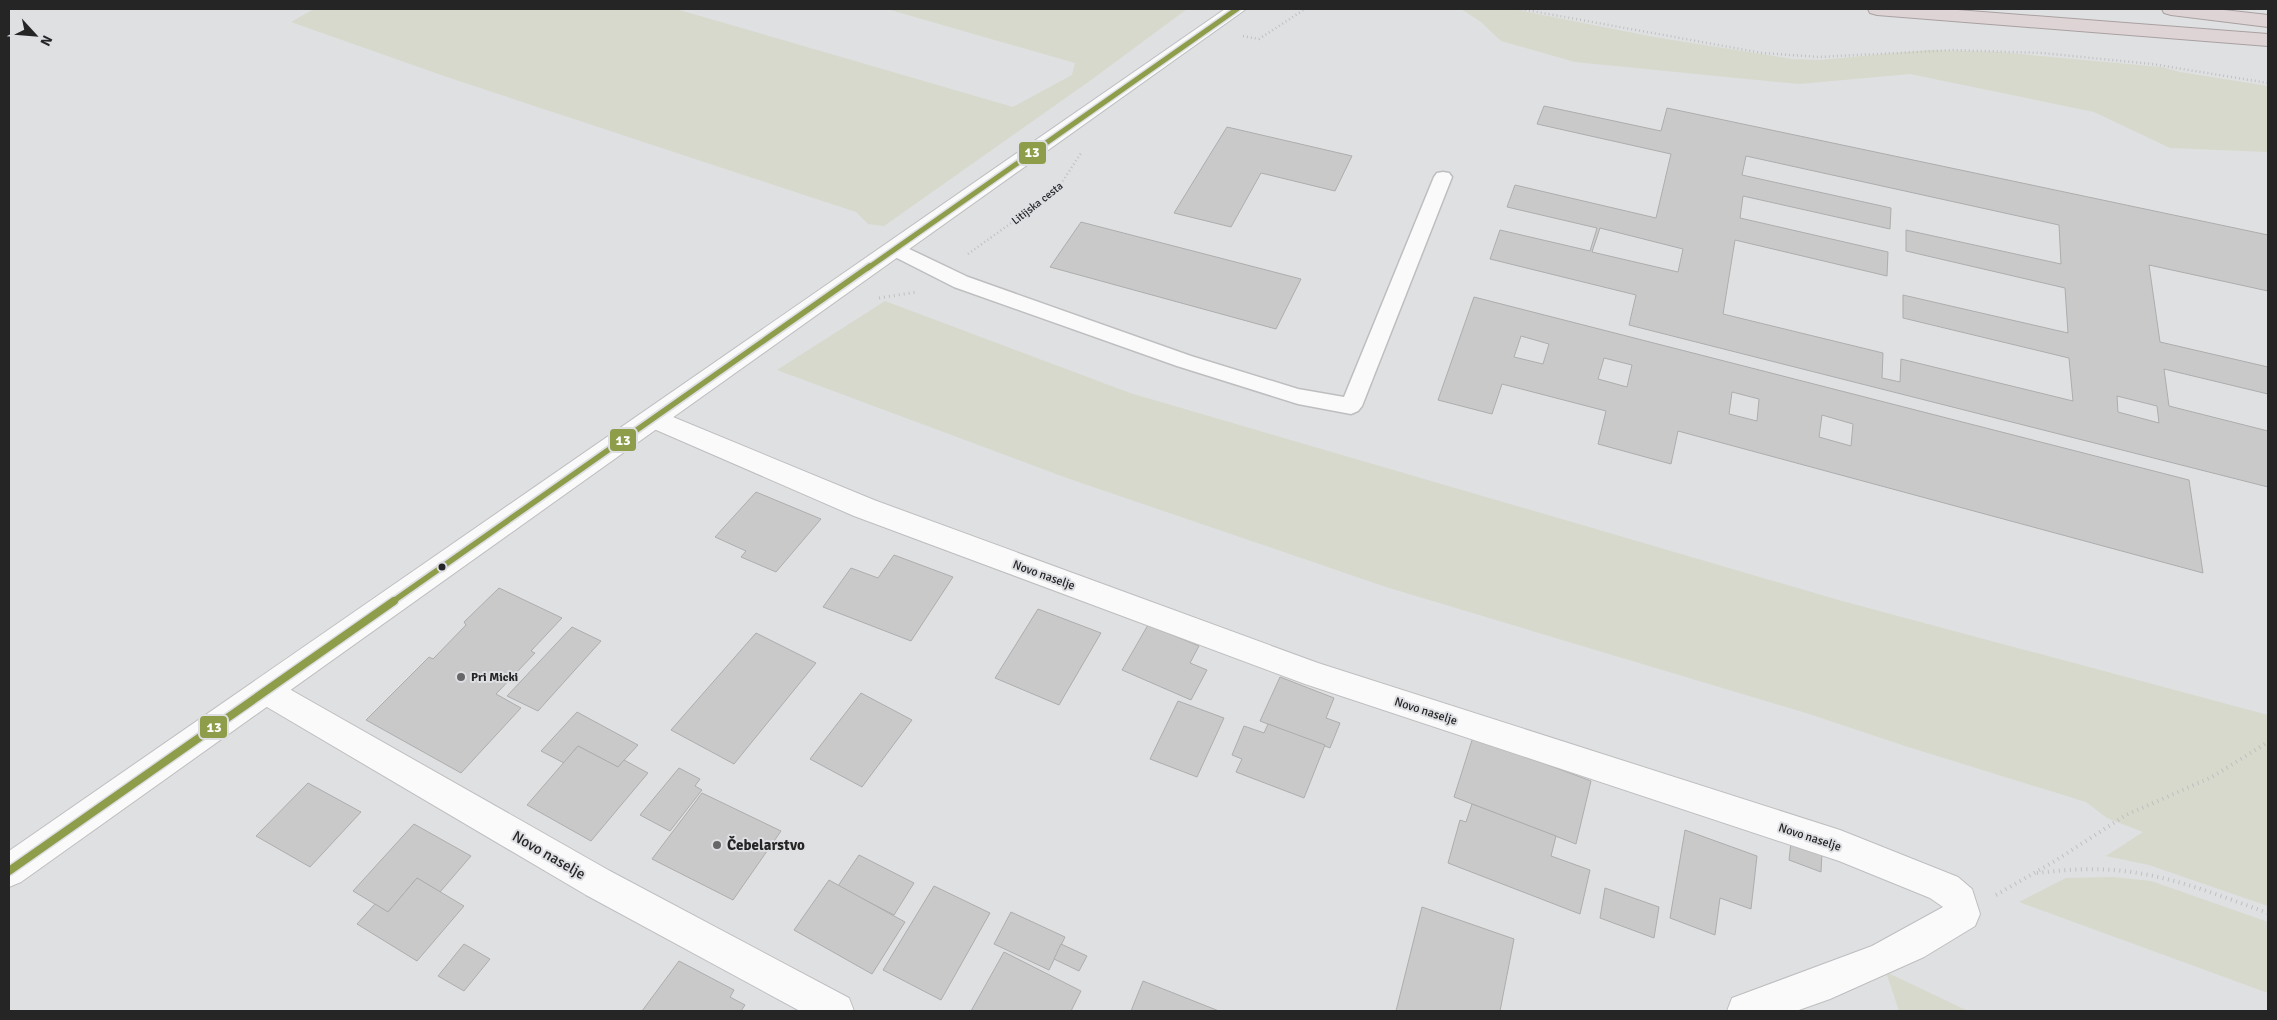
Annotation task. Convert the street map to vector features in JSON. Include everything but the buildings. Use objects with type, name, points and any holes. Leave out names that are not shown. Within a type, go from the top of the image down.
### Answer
[{"type":"highway","points":[[1877,9],[2268,40]]},
{"type":"highway","points":[[2171,9],[2268,21]]},
{"type":"street","points":[[9,872],[1237,9]]},
{"type":"street","name":"Novo naselje","points":[[656,419],[864,508],[1316,675],[1840,846],[1953,891],[1963,908],[1963,914]]},
{"type":"street","name":"Novo naselje","points":[[266,691],[598,883],[836,1011]]},
{"type":"street","points":[[1745,1011],[1845,976],[1932,935],[1963,914]]},
{"type":"lane","points":[[896,250],[961,282],[1184,361],[1298,396],[1351,406],[1443,177]]},
{"type":"path","points":[[1243,35],[1259,39],[1305,9]]},
{"type":"path","points":[[1521,9],[1771,54],[1833,57],[1922,49],[2038,53],[2154,64],[2268,83]]},
{"type":"path","name":"Litijska cesta","points":[[966,256],[1057,190],[1084,150]]},
{"type":"path","points":[[1963,914],[2034,873],[2126,815],[2212,776],[2268,742]]},
{"type":"path","points":[[2034,873],[2084,868],[2125,871],[2177,881],[2268,913]]},
{"type":"shaded area","points":[[314,9],[676,9],[1013,107],[1072,75],[1075,63],[887,9],[1187,9],[1091,80],[884,226],[868,224],[856,212],[444,76],[291,22]]},
{"type":"shaded area","points":[[1461,9],[1513,9],[1654,37],[1792,59],[1819,60],[1929,50],[1998,52],[2161,67],[2180,72],[2268,86],[2268,152],[2170,148],[2094,112],[1910,74],[1799,84],[1575,62],[1501,41],[1481,22]]},
{"type":"shaded area","points":[[885,301],[1130,393],[1842,601],[2268,715],[2268,906],[2149,865],[2106,856],[2143,832],[2107,818],[2086,802],[1806,713],[1386,587],[1064,477],[777,370]]},
{"type":"shaded area","points":[[2113,877],[2151,881],[2268,922],[2268,993],[2019,902],[2066,878]]},
{"type":"shaded area","points":[[1886,972],[1968,1011],[1899,1011]]},
{"type":"transit line","name":"13","points":[[9,871],[1237,9]]},
{"type":"place","name":"Pri Micki","points":[[461,677]]},
{"type":"place","name":"Čebelarstvo","points":[[717,845]]}]
